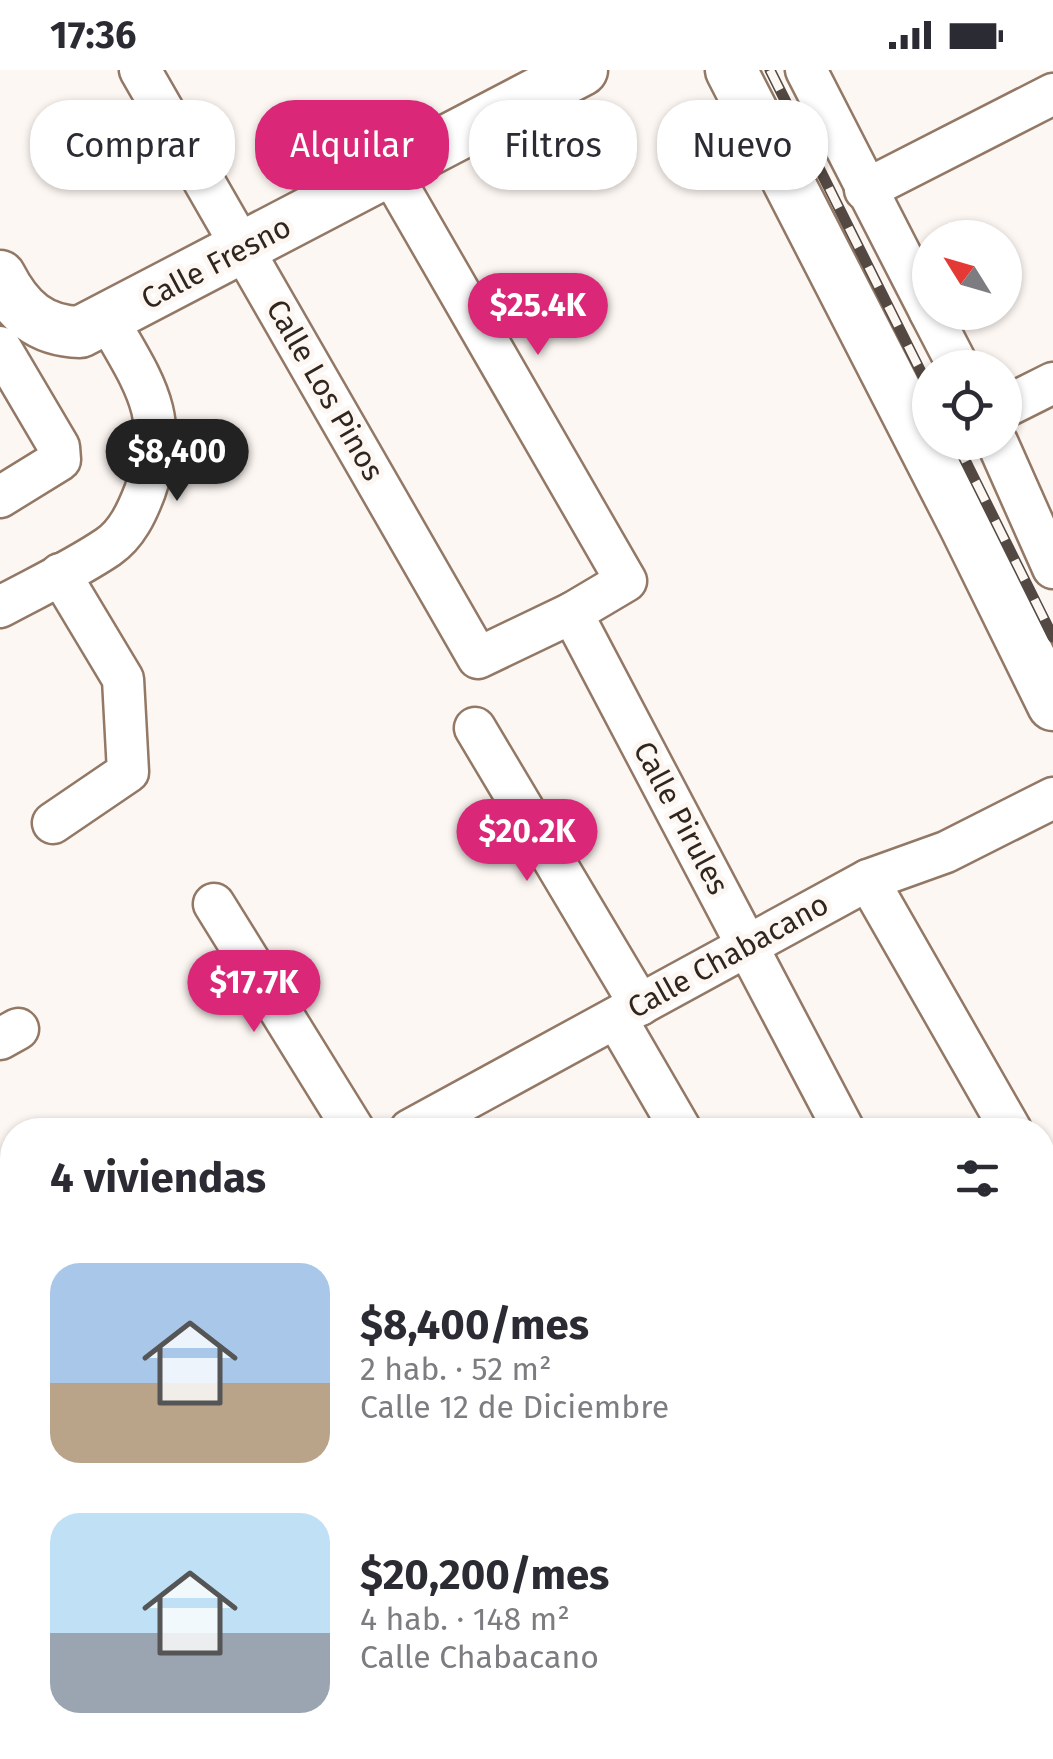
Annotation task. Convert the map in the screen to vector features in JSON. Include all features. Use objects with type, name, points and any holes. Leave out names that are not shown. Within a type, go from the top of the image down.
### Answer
[{"type":"main road","name":"Calle Fresno","points":[[449,139],[582,70]]},
{"type":"main road","points":[[731,70],[1053,704]]},
{"type":"main road","name":"Calle Fresno","points":[[4,294],[37,323],[60,331],[80,332],[352,190]]},
{"type":"street","name":"Calle Los Pinos","points":[[140,70],[478,658],[572,613]]},
{"type":"street","points":[[806,70],[912,278]]},
{"type":"street","points":[[866,190],[1053,94]]},
{"type":"street","points":[[401,190],[626,582],[572,613]]},
{"type":"street","points":[[0,607],[111,546],[136,516],[153,468],[158,426],[145,385],[108,320]]},
{"type":"street","points":[[0,347],[59,447],[60,460],[0,496]]},
{"type":"street","points":[[1022,399],[1053,384]]},
{"type":"street","points":[[1005,460],[1053,568]]},
{"type":"street","points":[[52,823],[128,772],[123,679],[60,574]]},
{"type":"street","name":"Calle Pirules","points":[[572,613],[838,1118]]},
{"type":"street","points":[[475,728],[628,1011],[676,1118]]},
{"type":"street","name":"Calle Chabacano","points":[[464,1118],[628,1011],[868,880],[946,852],[1053,798]]},
{"type":"street","points":[[868,880],[1003,1118]]},
{"type":"street","points":[[214,904],[347,1118]]},
{"type":"railway","points":[[770,70],[912,354]]},
{"type":"railway","points":[[965,460],[1053,637]]}]
